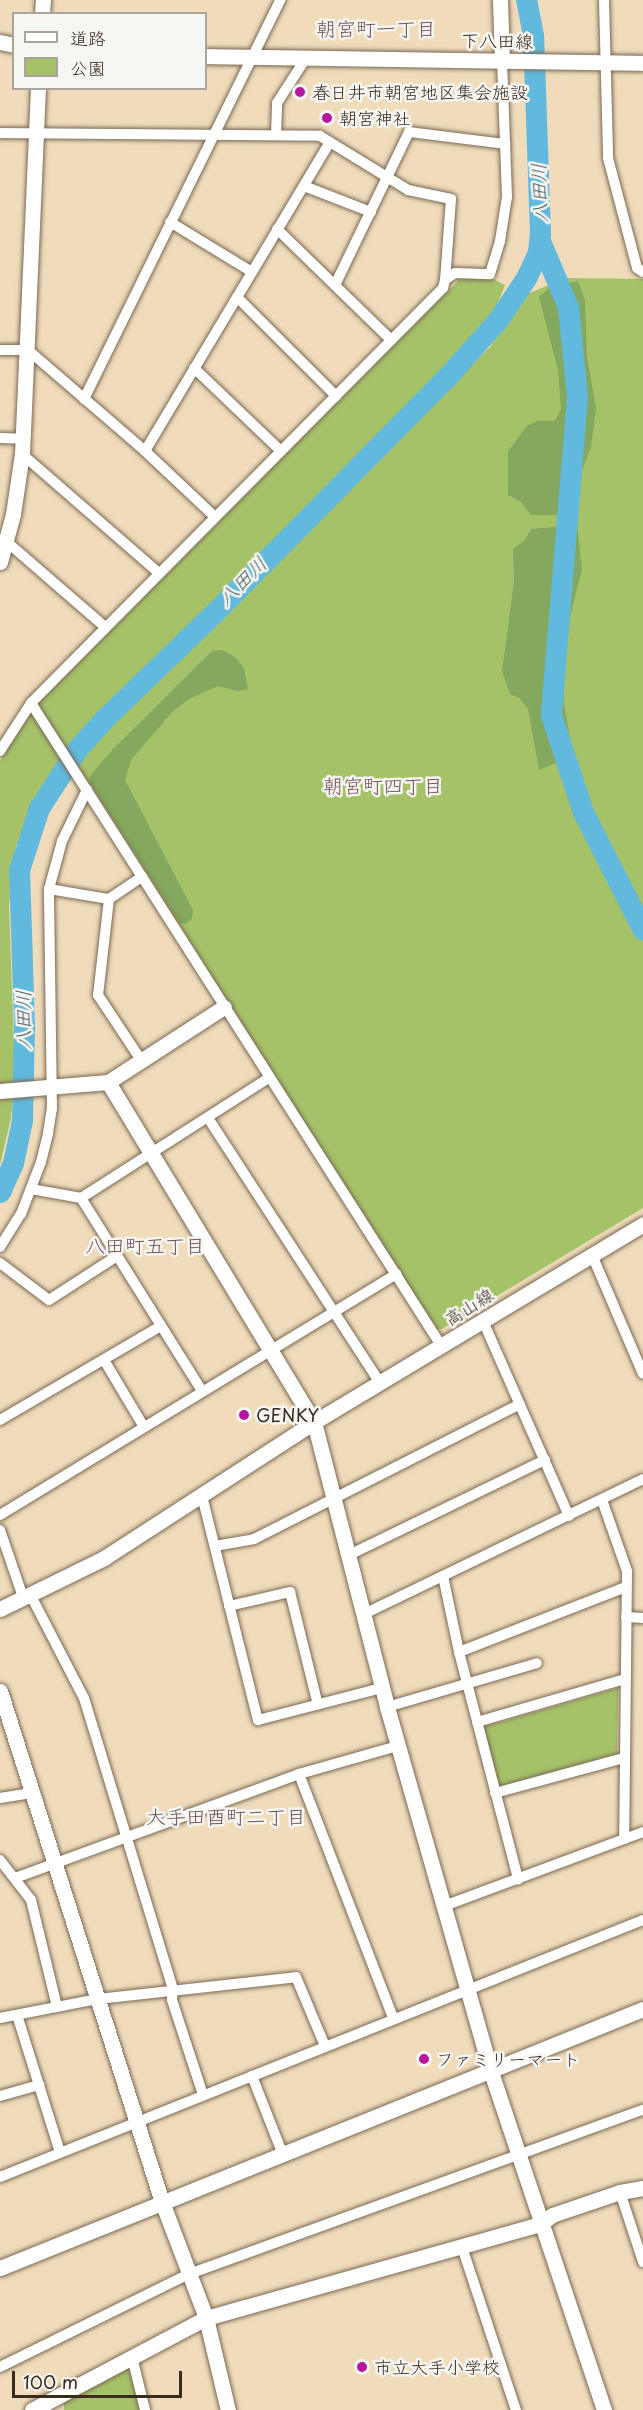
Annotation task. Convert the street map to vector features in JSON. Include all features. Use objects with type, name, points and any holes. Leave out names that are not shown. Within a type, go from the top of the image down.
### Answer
[{"type":"street","points":[[84,399],[280,0]]},
{"type":"street","points":[[445,280],[455,273],[490,274],[500,241],[507,197],[505,144],[508,61],[500,0]]},
{"type":"street","points":[[603,0],[608,158],[637,268],[643,272]]},
{"type":"street","name":"下八田線","points":[[207,56],[643,63]]},
{"type":"street","points":[[276,135],[278,103],[306,58]]},
{"type":"street","points":[[0,562],[7,542],[22,446],[38,90]]},
{"type":"street","points":[[335,285],[409,132],[505,144]]},
{"type":"street","points":[[0,133],[320,136],[408,190],[451,200],[444,288],[30,703],[0,751]]},
{"type":"street","points":[[145,450],[330,142]]},
{"type":"street","points":[[304,186],[371,212]]},
{"type":"street","points":[[170,222],[252,272]]},
{"type":"street","points":[[277,230],[391,339]]},
{"type":"street","points":[[237,297],[336,396]]},
{"type":"street","points":[[0,350],[28,350],[145,450],[215,517]]},
{"type":"street","points":[[194,368],[281,451]]},
{"type":"street","points":[[0,438],[22,446],[159,573]]},
{"type":"street","points":[[7,542],[105,627]]},
{"type":"street","points":[[30,703],[442,1347]]},
{"type":"street","points":[[0,1246],[21,1214],[41,1162],[48,1133],[52,1088],[50,889],[62,841],[87,790]]},
{"type":"street","points":[[50,889],[109,899],[142,877]]},
{"type":"street","points":[[109,899],[98,995],[141,1060]]},
{"type":"street","points":[[1,1091],[108,1082],[224,1007]]},
{"type":"street","points":[[31,1189],[81,1198],[152,1155],[269,1078]]},
{"type":"street","points":[[108,1082],[314,1422],[387,1707],[490,2069],[604,2410]]},
{"type":"street","points":[[208,1118],[380,1383]]},
{"type":"street","points":[[81,1198],[202,1391]]},
{"type":"street","name":"高山線","points":[[0,1609],[104,1558],[314,1422],[643,1224]]},
{"type":"street","points":[[592,1255],[638,1348],[643,1374]]},
{"type":"street","points":[[0,1263],[49,1300],[117,1256]]},
{"type":"street","points":[[0,1515],[396,1274]]},
{"type":"street","points":[[483,1321],[569,1516]]},
{"type":"street","points":[[0,1420],[161,1326]]},
{"type":"street","points":[[104,1360],[144,1426]]},
{"type":"street","points":[[215,1546],[254,1539],[520,1404]]},
{"type":"street","points":[[349,1555],[545,1460]]},
{"type":"street","points":[[364,1614],[643,1479]]},
{"type":"street","points":[[202,1496],[258,1720],[382,1688]]},
{"type":"street","points":[[602,1500],[627,1571],[624,1839]]},
{"type":"street","points":[[0,1530],[27,1595],[84,1698],[172,1990],[172,2000],[203,2095]]},
{"type":"street","points":[[443,1576],[459,1653],[518,1879]]},
{"type":"street","points":[[459,1653],[626,1587]]},
{"type":"street","points":[[229,1606],[291,1592],[318,1704]]},
{"type":"street","points":[[626,1617],[643,1617]]},
{"type":"street","points":[[387,1707],[537,1663]]},
{"type":"street","points":[[477,1722],[625,1679]]},
{"type":"street","points":[[0,1691],[4,1720],[32,1793],[162,2202],[206,2318],[228,2410]]},
{"type":"street","points":[[15,1878],[299,1774],[398,1746]]},
{"type":"street","points":[[495,1793],[624,1758]]},
{"type":"street","points":[[299,1774],[393,2018]]},
{"type":"street","points":[[0,1798],[32,1793]]},
{"type":"street","points":[[444,1906],[643,1832]]},
{"type":"street","points":[[0,1860],[31,1900],[57,2007]]},
{"type":"street","points":[[0,2177],[643,1920]]},
{"type":"street","points":[[0,2018],[98,1999],[297,1977],[325,2046]]},
{"type":"street","points":[[0,2268],[282,2152],[643,2009]]},
{"type":"street","points":[[17,2015],[60,2152]]},
{"type":"street","points":[[252,2076],[282,2152]]},
{"type":"street","points":[[0,2096],[39,2085]]},
{"type":"street","points":[[0,2367],[189,2274],[643,2110]]},
{"type":"street","points":[[32,2410],[56,2404],[132,2356],[206,2318],[541,2224],[552,2215],[620,2192],[643,2188]]},
{"type":"street","points":[[620,2192],[643,2262]]},
{"type":"street","points":[[462,2247],[516,2410]]},
{"type":"street","points":[[132,2356],[145,2410]]},
{"type":"green space","points":[[565,278],[643,279],[643,1208],[442,1329],[436,1329],[76,763],[170,665],[491,346],[520,297]]},
{"type":"green space","points":[[460,279],[493,279],[505,285],[498,303],[484,326],[74,743],[50,777],[31,810],[16,846],[9,905],[15,1074],[11,1118],[0,1165],[0,761],[6,748],[38,704]]},
{"type":"green space","points":[[578,281],[585,300],[587,356],[596,409],[591,447],[579,478],[579,509],[575,512],[556,515],[531,515],[521,502],[508,495],[508,451],[527,426],[536,421],[555,421],[561,409],[558,370],[539,297],[550,287]]},
{"type":"green space","points":[[577,525],[582,570],[571,612],[563,669],[564,704],[573,756],[539,770],[528,709],[519,698],[510,694],[502,671],[514,582],[513,549],[525,540],[531,529]]},
{"type":"green space","points":[[222,650],[235,657],[244,668],[248,689],[237,691],[218,686],[191,698],[173,711],[131,760],[125,780],[193,910],[192,919],[185,924],[180,923],[89,781],[91,775],[113,749],[212,651]]},
{"type":"green space","points":[[618,1688],[617,1754],[498,1787],[484,1727]]},
{"type":"green space","points":[[126,2367],[130,2368],[140,2410],[64,2410],[64,2398]]},
{"type":"waterway","name":"八田川","points":[[0,1192],[13,1163],[22,1120],[24,1027],[19,870],[39,808],[78,748],[102,721],[215,612],[446,378],[497,321],[526,278],[538,252],[540,233],[533,35],[526,0]]},
{"type":"waterway","points":[[540,241],[568,307],[577,397],[551,715],[583,812],[643,930]]},
{"type":"place","name":"春日井市朝宮地区集会施設","points":[[300,92]]},
{"type":"place","name":"朝宮神社","points":[[327,118]]},
{"type":"place","name":"GENKY","points":[[244,1415]]},
{"type":"place","name":"ファミリーマート","points":[[424,2059]]},
{"type":"place","name":"市立大手小学校","points":[[362,2367]]},
{"type":"district","name":"朝宮町一丁目","points":[[376,28]]},
{"type":"district","name":"朝宮町四丁目","points":[[383,785]]},
{"type":"district","name":"八田町五丁目","points":[[145,1245]]},
{"type":"district","name":"大手田酉町二丁目","points":[[226,1816]]}]
